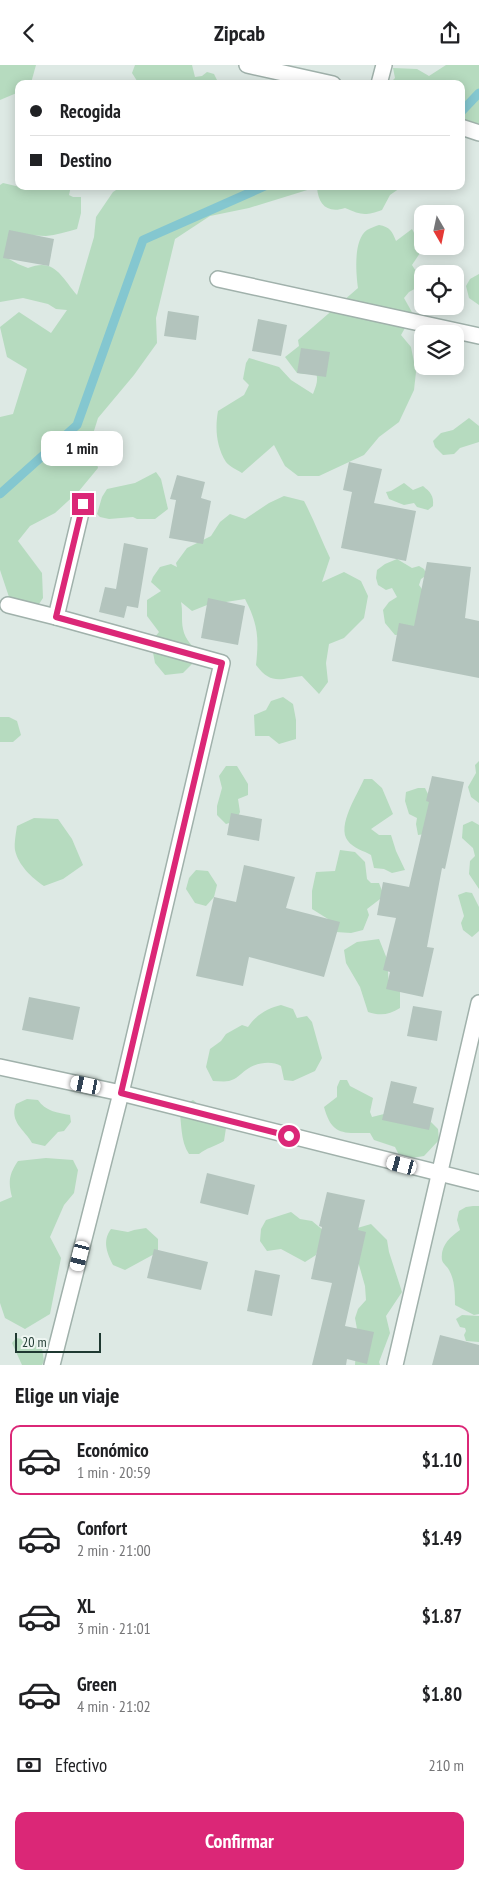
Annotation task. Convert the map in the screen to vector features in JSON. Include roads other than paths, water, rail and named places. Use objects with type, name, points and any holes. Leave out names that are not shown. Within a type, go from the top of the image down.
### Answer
[{"type":"street","points":[[247,65],[315,80]]},
{"type":"street","points":[[380,80],[384,65]]},
{"type":"street","points":[[218,279],[479,336]]},
{"type":"street","points":[[56,617],[83,504]]},
{"type":"street","points":[[8,605],[222,663],[121,1093],[52,1365]]},
{"type":"street","points":[[395,1365],[479,1003]]},
{"type":"street","points":[[0,1067],[121,1093],[479,1183]]},
{"type":"waterway","points":[[465,108],[479,93]]},
{"type":"waterway","points":[[0,494],[77,425],[143,240],[256,190]]}]
